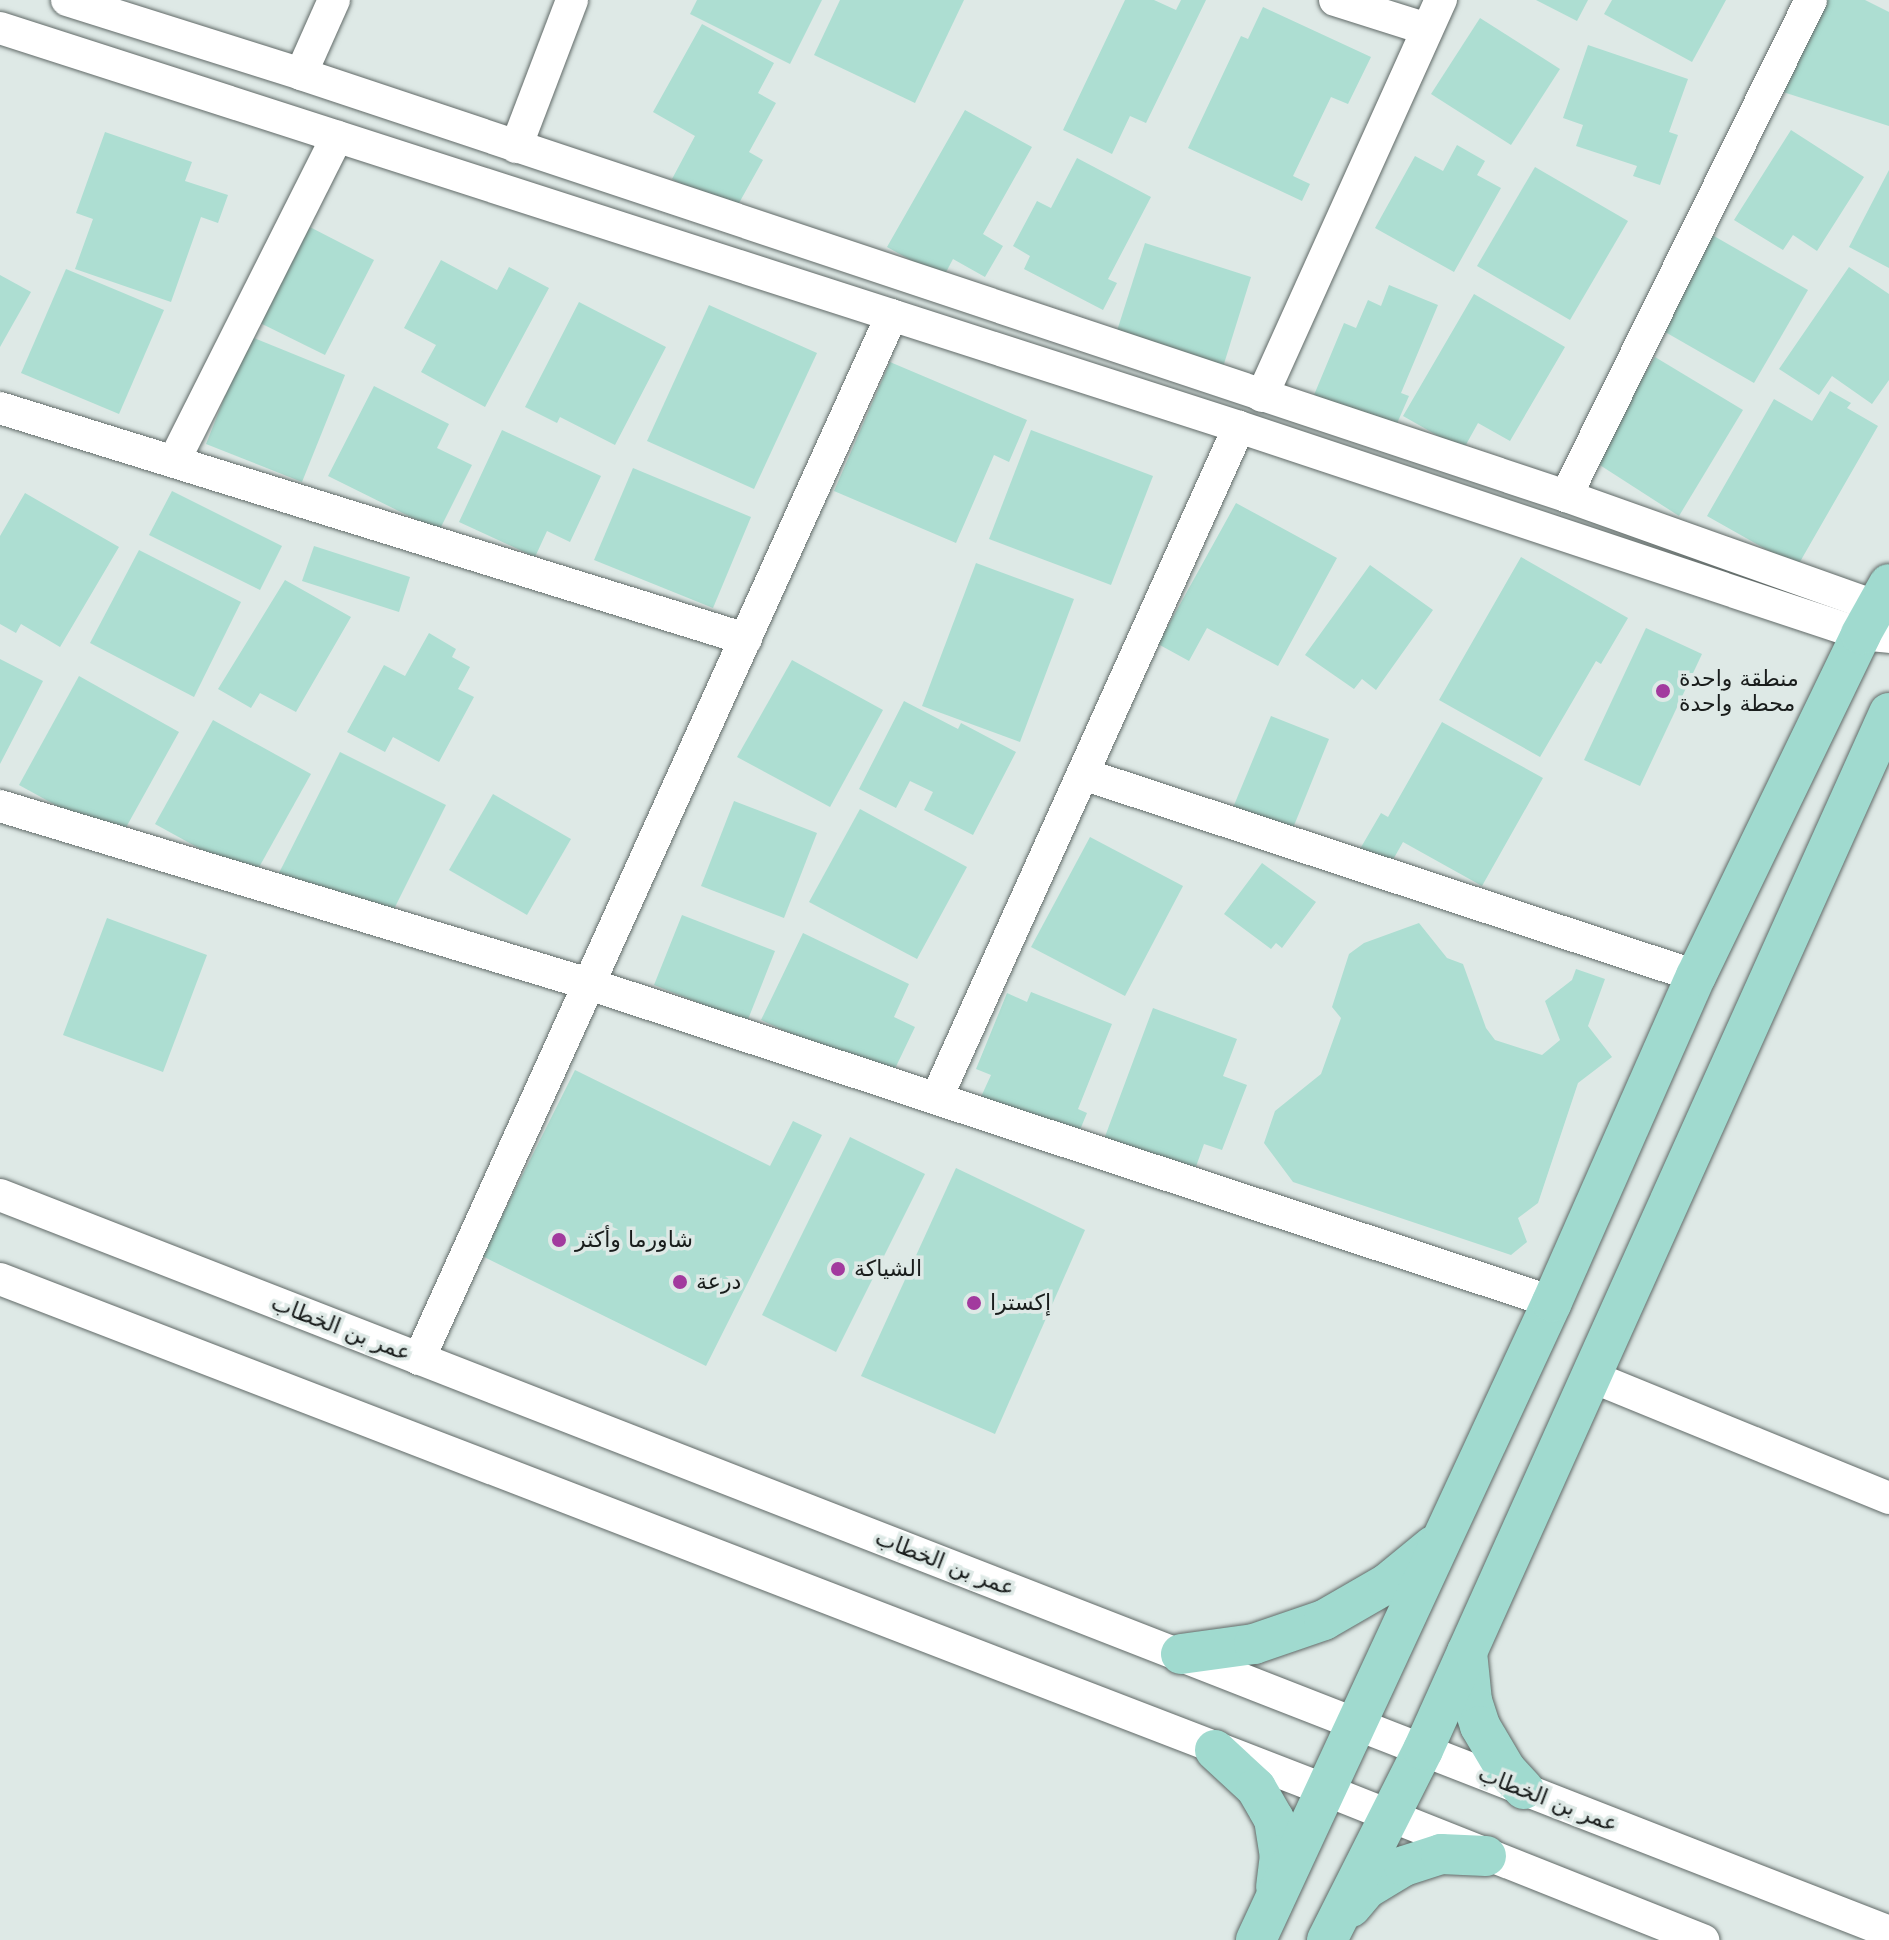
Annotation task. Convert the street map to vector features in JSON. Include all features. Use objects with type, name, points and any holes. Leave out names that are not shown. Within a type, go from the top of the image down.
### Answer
[{"type":"main road","points":[[1264,1924],[1552,1302],[1696,976],[1783,798],[1881,615]]},
{"type":"main road","points":[[1332,1932],[1423,1750],[1889,713]]},
{"type":"main road","points":[[1783,798],[1839,819]]},
{"type":"main road","points":[[1181,1654],[1254,1644],[1324,1620],[1388,1583],[1444,1534]]},
{"type":"main road","points":[[1467,1650],[1472,1701],[1480,1726],[1499,1760],[1524,1789]]},
{"type":"main road","points":[[1215,1750],[1256,1788],[1274,1819],[1280,1855],[1264,1924]]},
{"type":"main road","points":[[1332,1932],[1366,1889],[1404,1866],[1441,1854],[1486,1856]]},
{"type":"street","points":[[301,74],[334,0]]},
{"type":"street","points":[[516,147],[572,0]]},
{"type":"street","points":[[1335,0],[1427,29]]},
{"type":"street","points":[[1262,396],[1441,0]]},
{"type":"street","points":[[1566,496],[1811,0]]},
{"type":"street","points":[[78,2],[1566,496],[1881,615]]},
{"type":"street","points":[[0,28],[1239,427],[1881,615]]},
{"type":"street","points":[[174,461],[337,137]]},
{"type":"street","points":[[419,1359],[892,315]]},
{"type":"street","points":[[0,408],[746,639]]},
{"type":"street","points":[[937,1097],[1239,427]]},
{"type":"street","points":[[1083,774],[1696,976]]},
{"type":"street","points":[[0,806],[589,984],[1552,1302]]},
{"type":"street","name":"عمر بن الخطاب","points":[[0,1195],[1889,1932]]},
{"type":"street","points":[[0,1279],[1328,1791],[1703,1940]]},
{"type":"street","points":[[1590,1376],[1889,1498]]},
{"type":"building","points":[[697,0],[822,0],[790,64],[690,14]]},
{"type":"building","points":[[840,0],[964,0],[915,103],[814,55]]},
{"type":"building","points":[[1125,0],[1154,0],[1176,10],[1181,0],[1206,0],[1146,123],[1130,116],[1112,154],[1063,130]]},
{"type":"building","points":[[1536,0],[1588,0],[1577,21]]},
{"type":"building","points":[[1612,0],[1726,0],[1692,62],[1604,14]]},
{"type":"building","points":[[1825,0],[1865,0],[1889,12],[1889,126],[1783,92]]},
{"type":"building","points":[[1263,7],[1371,57],[1348,104],[1331,97],[1293,176],[1310,184],[1302,201],[1188,148],[1241,36],[1248,39]]},
{"type":"building","points":[[1480,18],[1560,69],[1511,145],[1431,94]]},
{"type":"building","points":[[702,24],[774,63],[758,93],[776,103],[749,152],[763,160],[734,212],[672,179],[695,136],[653,112]]},
{"type":"building","points":[[1588,45],[1688,79],[1669,132],[1678,135],[1660,185],[1633,176],[1637,166],[1576,146],[1583,125],[1563,118]]},
{"type":"building","points":[[965,110],[1032,147],[983,234],[1003,246],[985,277],[953,259],[943,278],[887,247]]},
{"type":"building","points":[[1791,130],[1864,177],[1817,251],[1793,235],[1783,250],[1734,220]]},
{"type":"building","points":[[105,132],[192,162],[185,181],[228,195],[218,223],[201,217],[171,302],[75,269],[93,219],[76,213]]},
{"type":"building","points":[[1457,145],[1485,161],[1477,175],[1501,188],[1454,272],[1375,228],[1415,156],[1443,171]]},
{"type":"building","points":[[1077,158],[1151,197],[1108,279],[1117,283],[1103,310],[1024,269],[1030,256],[1013,246],[1037,201],[1051,208]]},
{"type":"building","points":[[1535,167],[1628,221],[1570,320],[1477,266]]},
{"type":"building","points":[[1889,170],[1889,268],[1849,247]]},
{"type":"building","points":[[304,224],[374,260],[325,355],[254,320]]},
{"type":"building","points":[[1707,232],[1808,290],[1754,383],[1653,325]]},
{"type":"building","points":[[1145,243],[1251,277],[1223,367],[1116,334]]},
{"type":"building","points":[[441,260],[497,290],[509,267],[549,288],[485,407],[421,372],[436,345],[404,328]]},
{"type":"building","points":[[1849,267],[1889,294],[1889,380],[1872,404],[1832,376],[1819,395],[1779,369]]},
{"type":"building","points":[[66,269],[164,310],[119,414],[21,373]]},
{"type":"building","points":[[0,275],[31,292],[0,347]]},
{"type":"building","points":[[1389,285],[1438,305],[1401,393],[1409,396],[1395,428],[1314,395],[1344,323],[1356,328],[1368,300],[1381,306]]},
{"type":"building","points":[[1474,294],[1565,347],[1510,441],[1478,423],[1463,450],[1403,416]]},
{"type":"building","points":[[579,302],[666,347],[615,445],[560,417],[557,423],[525,407]]},
{"type":"building","points":[[709,305],[817,353],[754,489],[647,441]]},
{"type":"building","points":[[249,336],[345,375],[302,482],[206,444]]},
{"type":"building","points":[[1655,357],[1743,410],[1679,516],[1592,460]]},
{"type":"building","points":[[890,362],[1027,420],[1009,462],[994,455],[956,543],[834,491]]},
{"type":"building","points":[[374,386],[449,424],[437,448],[472,465],[439,531],[328,476]]},
{"type":"building","points":[[1830,391],[1851,403],[1847,408],[1878,426],[1797,567],[1707,516],[1774,399],[1812,421]]},
{"type":"building","points":[[502,430],[601,476],[570,542],[547,531],[535,557],[459,522]]},
{"type":"building","points":[[1031,430],[1153,476],[1111,585],[989,539]]},
{"type":"building","points":[[633,468],[751,517],[713,608],[594,560]]},
{"type":"building","points":[[172,491],[282,546],[260,590],[149,535]]},
{"type":"building","points":[[25,493],[119,547],[60,647],[21,624],[16,633],[0,624],[0,536]]},
{"type":"building","points":[[1236,503],[1337,558],[1278,666],[1207,628],[1189,661],[1158,644]]},
{"type":"building","points":[[314,546],[410,577],[399,612],[302,581]]},
{"type":"building","points":[[139,550],[241,602],[194,697],[90,643]]},
{"type":"building","points":[[1521,557],[1628,618],[1601,664],[1596,661],[1540,757],[1439,700]]},
{"type":"building","points":[[976,563],[1074,599],[1020,742],[922,706]]},
{"type":"building","points":[[1370,565],[1433,610],[1376,690],[1362,679],[1354,689],[1305,655]]},
{"type":"building","points":[[285,580],[351,617],[296,712],[260,693],[251,708],[218,689]]},
{"type":"building","points":[[1646,628],[1702,654],[1640,786],[1584,760]]},
{"type":"building","points":[[429,633],[456,649],[452,657],[470,667],[458,689],[474,697],[439,762],[393,737],[385,752],[347,732],[384,665],[405,676]]},
{"type":"building","points":[[0,659],[43,681],[0,764]]},
{"type":"building","points":[[792,660],[883,710],[830,807],[737,757]]},
{"type":"building","points":[[79,676],[179,732],[119,840],[19,785]]},
{"type":"building","points":[[904,701],[958,729],[961,723],[1016,752],[973,835],[924,810],[933,792],[910,781],[896,808],[859,789]]},
{"type":"building","points":[[1271,716],[1329,739],[1291,833],[1232,810]]},
{"type":"building","points":[[213,720],[311,774],[253,878],[155,824]]},
{"type":"building","points":[[1442,722],[1543,778],[1482,886],[1403,842],[1390,865],[1360,849],[1381,813],[1388,817]]},
{"type":"building","points":[[340,752],[446,805],[384,929],[277,877]]},
{"type":"building","points":[[493,794],[571,839],[527,915],[449,870]]},
{"type":"building","points":[[734,801],[817,833],[784,918],[701,886]]},
{"type":"building","points":[[860,809],[967,867],[917,959],[809,902]]},
{"type":"building","points":[[1090,837],[1183,886],[1125,996],[1031,947]]},
{"type":"building","points":[[1262,863],[1316,902],[1282,948],[1276,943],[1271,949],[1224,914]]},
{"type":"building","points":[[682,915],[775,951],[747,1022],[654,985]]},
{"type":"building","points":[[107,918],[207,955],[163,1072],[63,1035]]},
{"type":"building","points":[[1419,923],[1447,958],[1463,964],[1486,1028],[1495,1040],[1542,1055],[1560,1040],[1545,1001],[1572,980],[1576,969],[1605,979],[1588,1026],[1612,1057],[1578,1083],[1538,1203],[1518,1218],[1527,1242],[1511,1255],[1293,1182],[1264,1143],[1275,1111],[1321,1074],[1341,1018],[1332,1007],[1349,954],[1364,943]]},
{"type":"building","points":[[803,933],[909,984],[894,1017],[915,1027],[890,1079],[761,1020]]},
{"type":"building","points":[[1031,992],[1112,1024],[1078,1109],[1087,1113],[1077,1137],[980,1099],[991,1075],[976,1069],[1007,993],[1027,1002]]},
{"type":"building","points":[[1153,1008],[1237,1039],[1223,1076],[1247,1085],[1222,1150],[1204,1144],[1193,1175],[1103,1142]]},
{"type":"building","points":[[575,1070],[770,1166],[793,1121],[822,1135],[706,1366],[482,1256]]},
{"type":"building","points":[[850,1137],[925,1174],[836,1352],[762,1315]]},
{"type":"building","name":"إكسترا","points":[[956,1168],[1085,1230],[995,1434],[861,1376]]},
{"type":"place","name":"منطقة واحدة محطة واحدة","points":[[1663,691]]},
{"type":"place","name":"شاورما وأكثر","points":[[559,1240]]},
{"type":"place","name":"الشياكة","points":[[838,1269]]},
{"type":"place","name":"درعة","points":[[680,1282]]},
{"type":"place","name":"إكسترا","points":[[974,1303]]}]
